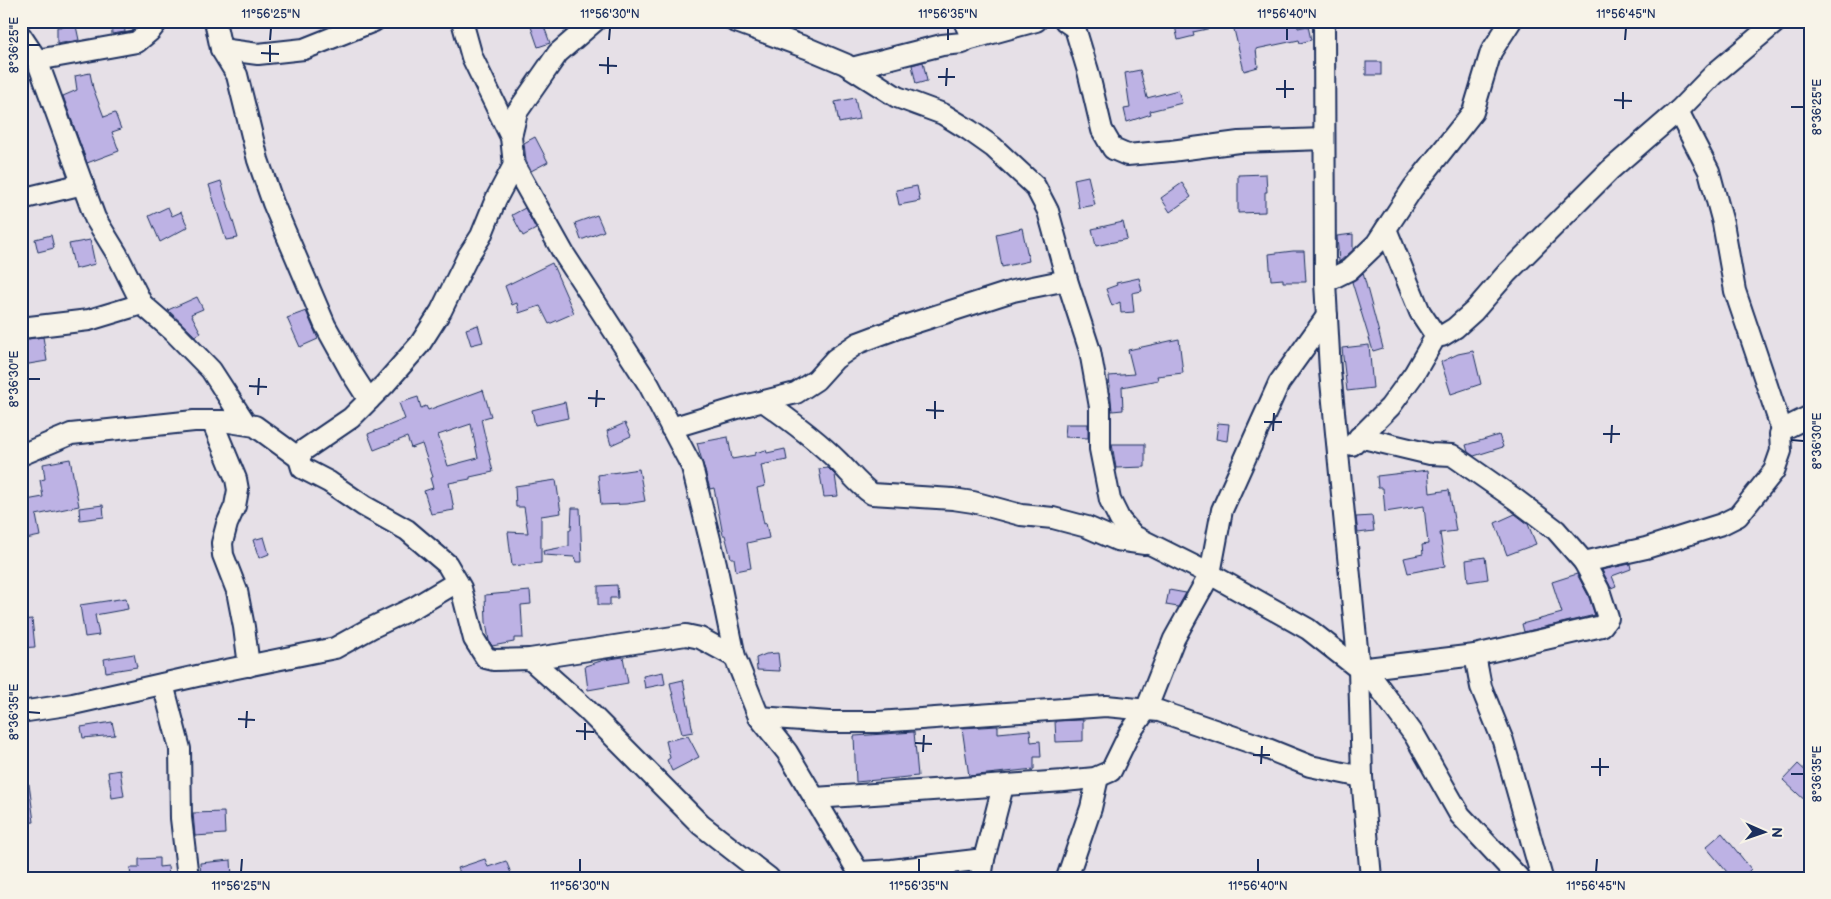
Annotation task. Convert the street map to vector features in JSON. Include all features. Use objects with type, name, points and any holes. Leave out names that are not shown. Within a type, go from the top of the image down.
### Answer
[{"type":"street","points":[[37,60],[137,42],[158,21]]},
{"type":"street","points":[[215,21],[221,48],[238,75],[258,160],[273,203],[325,325],[369,400]]},
{"type":"street","points":[[221,48],[258,54],[304,48],[374,21]]},
{"type":"street","points":[[462,21],[472,57],[511,137]]},
{"type":"street","points":[[595,21],[558,53],[517,112],[511,137],[514,165],[564,254],[649,385],[692,467],[716,564],[735,657],[759,717],[787,752],[861,875],[892,870],[982,869],[1003,786]]},
{"type":"street","points":[[734,21],[807,48],[852,68],[897,97],[943,114],[993,147],[1034,186],[1048,211],[1067,280],[1090,351],[1100,407],[1100,449],[1110,500],[1120,520],[1134,536],[1210,574],[1308,629],[1362,669],[1415,736],[1460,815],[1519,878]]},
{"type":"street","points":[[852,68],[942,45],[963,43],[966,31],[1036,21]]},
{"type":"street","points":[[1065,21],[1075,28],[1088,71],[1102,130],[1113,149],[1127,155],[1239,142],[1324,139]]},
{"type":"street","points":[[1324,21],[1325,282],[1330,371],[1362,669],[1362,777],[1371,878]]},
{"type":"street","points":[[1325,282],[1349,270],[1376,244],[1413,188],[1473,112],[1491,52],[1511,21]]},
{"type":"street","points":[[1436,336],[1442,336],[1455,328],[1474,311],[1507,272],[1610,170],[1678,111],[1714,74],[1777,21]]},
{"type":"street","points":[[21,36],[37,60],[95,218],[117,254],[142,304],[173,331],[211,370],[246,424]]},
{"type":"street","points":[[1584,562],[1646,548],[1722,524],[1738,516],[1774,471],[1781,451],[1780,434],[1782,430],[1735,291],[1723,223],[1709,171],[1678,111]]},
{"type":"street","points":[[299,458],[304,450],[351,418],[420,344],[441,311],[468,256],[481,236],[496,199],[514,165]]},
{"type":"street","points":[[21,199],[83,184]]},
{"type":"street","points":[[1386,229],[1420,312],[1436,336]]},
{"type":"street","points":[[672,428],[796,393],[816,380],[835,359],[858,343],[898,328],[1013,291],[1067,280]]},
{"type":"street","points":[[21,328],[89,320],[142,304]]},
{"type":"street","points":[[815,798],[1064,781],[1098,776],[1111,770],[1129,734],[1146,710],[1174,639],[1210,574],[1222,510],[1256,438],[1279,382],[1327,316]]},
{"type":"street","points":[[1339,457],[1390,407],[1414,374],[1436,336]]},
{"type":"street","points":[[763,401],[801,428],[840,462],[862,488],[872,494],[974,502],[1021,515],[1053,518],[1086,527],[1117,540],[1150,544]]},
{"type":"street","points":[[1782,430],[1810,416]]},
{"type":"street","points":[[21,455],[70,434],[212,421],[255,426],[299,458],[302,468],[329,482],[364,506],[407,530],[447,564],[460,588],[474,640],[486,658],[494,660],[530,660],[686,635],[700,638],[735,657]]},
{"type":"street","points":[[212,421],[236,479],[238,490],[235,506],[227,524],[222,543],[223,555],[237,591],[249,666]]},
{"type":"street","points":[[1359,437],[1430,454],[1452,455],[1556,530],[1584,562],[1599,590],[1608,618],[1602,626],[1475,655],[1362,669]]},
{"type":"street","points":[[21,712],[73,704],[335,648],[370,628],[415,607],[457,582]]},
{"type":"street","points":[[1475,655],[1481,687],[1503,741],[1542,878]]},
{"type":"street","points":[[530,660],[586,709],[702,825],[769,878]]},
{"type":"street","points":[[163,684],[180,749],[181,818],[188,878]]},
{"type":"street","points":[[759,717],[830,722],[878,722],[1106,706],[1159,711],[1258,745],[1310,766],[1362,777]]},
{"type":"street","points":[[1067,878],[1091,808],[1098,776]]},
{"type":"building","points":[[111,21],[124,21],[125,32],[112,34]]},
{"type":"building","points":[[529,21],[542,21],[550,43],[538,47]]},
{"type":"building","points":[[1174,21],[1220,21],[1221,26],[1193,32],[1194,36],[1178,40]]},
{"type":"building","points":[[1232,21],[1297,21],[1298,28],[1308,26],[1311,40],[1300,43],[1299,40],[1256,49],[1258,67],[1244,71]]},
{"type":"building","points":[[76,26],[79,40],[57,44],[57,27]]},
{"type":"building","points":[[923,62],[927,81],[916,84],[912,65]]},
{"type":"building","points":[[1366,62],[1381,62],[1381,75],[1366,75]]},
{"type":"building","points":[[1140,70],[1147,98],[1178,90],[1182,103],[1150,111],[1151,114],[1127,122],[1124,109],[1130,108],[1125,73]]},
{"type":"building","points":[[90,73],[93,88],[104,117],[115,113],[121,129],[112,132],[119,151],[87,163],[63,96],[77,90],[75,76]]},
{"type":"building","points":[[855,98],[859,119],[839,123],[835,102]]},
{"type":"building","points":[[535,137],[548,162],[531,171],[526,161],[524,143]]},
{"type":"building","points":[[1266,174],[1265,212],[1238,213],[1238,175]]},
{"type":"building","points":[[1088,176],[1095,205],[1079,208],[1074,179]]},
{"type":"building","points":[[221,181],[238,238],[226,240],[209,185]]},
{"type":"building","points":[[1182,183],[1191,197],[1170,212],[1161,198]]},
{"type":"building","points":[[917,186],[920,201],[899,205],[896,190]]},
{"type":"building","points":[[168,207],[172,216],[181,212],[188,227],[160,242],[149,216]]},
{"type":"building","points":[[525,208],[536,229],[523,236],[512,215]]},
{"type":"building","points":[[597,215],[604,231],[581,240],[575,223]]},
{"type":"building","points":[[1123,222],[1127,239],[1096,246],[1092,229]]},
{"type":"building","points":[[1022,228],[1029,261],[1002,267],[996,234]]},
{"type":"building","points":[[1353,234],[1353,250],[1339,262],[1337,236]]},
{"type":"building","points":[[51,235],[54,248],[38,252],[35,239]]},
{"type":"building","points":[[90,240],[95,264],[75,269],[69,244]]},
{"type":"building","points":[[1304,251],[1306,282],[1283,282],[1283,279],[1271,280],[1269,254]]},
{"type":"building","points":[[552,263],[574,313],[549,324],[540,306],[519,313],[517,303],[512,305],[505,286]]},
{"type":"building","points":[[1363,273],[1383,348],[1373,351],[1352,282]]},
{"type":"building","points":[[1139,278],[1142,291],[1132,293],[1134,312],[1121,313],[1120,302],[1112,306],[1106,289],[1117,285],[1116,283]]},
{"type":"building","points":[[197,297],[203,309],[191,314],[201,333],[195,336],[168,310]]},
{"type":"building","points":[[306,311],[318,339],[300,347],[287,318]]},
{"type":"building","points":[[478,325],[483,342],[471,345],[466,329]]},
{"type":"building","points":[[43,337],[47,361],[23,365],[21,340]]},
{"type":"building","points":[[1179,339],[1183,373],[1157,376],[1158,380],[1122,387],[1123,410],[1112,411],[1109,376],[1134,374],[1128,350]]},
{"type":"building","points":[[1369,345],[1373,388],[1347,391],[1342,348]]},
{"type":"building","points":[[1473,351],[1481,384],[1451,394],[1441,362],[1458,354]]},
{"type":"building","points":[[483,390],[491,416],[481,419],[493,472],[449,483],[454,510],[431,514],[424,491],[433,488],[430,478],[433,477],[422,444],[411,448],[407,437],[374,450],[368,434],[405,419],[399,403],[418,397],[421,408],[426,406],[428,410]],"holes":[[[471,424],[478,458],[448,466],[438,435]]]},
{"type":"building","points":[[565,402],[568,418],[535,425],[532,410]]},
{"type":"building","points":[[625,423],[631,436],[611,445],[607,431]]},
{"type":"building","points":[[1218,423],[1229,424],[1227,441],[1216,439]]},
{"type":"building","points":[[1066,424],[1088,424],[1088,438],[1065,437]]},
{"type":"building","points":[[1499,435],[1503,447],[1474,456],[1468,452],[1466,445]]},
{"type":"building","points":[[728,437],[732,459],[755,455],[755,453],[766,450],[767,453],[785,449],[787,460],[761,465],[765,486],[757,488],[764,524],[766,523],[769,538],[747,543],[751,568],[736,571],[734,558],[731,558],[725,535],[723,535],[714,488],[710,489],[697,443]]},
{"type":"building","points":[[1112,444],[1145,444],[1145,467],[1116,468]]},
{"type":"building","points":[[70,459],[79,506],[36,515],[40,536],[21,540],[21,501],[43,497],[40,480],[45,479],[43,464]]},
{"type":"building","points":[[828,468],[835,475],[838,496],[824,497],[819,469]]},
{"type":"building","points":[[639,469],[645,501],[601,505],[598,475]]},
{"type":"building","points":[[1428,470],[1430,493],[1449,490],[1456,531],[1440,533],[1445,566],[1408,573],[1404,558],[1423,554],[1422,545],[1428,544],[1424,506],[1385,512],[1383,488],[1378,488],[1377,476]]},
{"type":"building","points":[[556,480],[561,513],[541,516],[541,563],[512,566],[508,532],[528,533],[524,507],[516,507],[515,486]]},
{"type":"building","points":[[103,505],[104,517],[80,520],[79,508]]},
{"type":"building","points":[[572,508],[580,508],[582,562],[576,562],[574,557],[544,555],[543,551],[569,546]]},
{"type":"building","points":[[1515,514],[1528,524],[1536,544],[1507,555],[1495,523]]},
{"type":"building","points":[[1372,516],[1374,531],[1358,533],[1356,517]]},
{"type":"building","points":[[264,537],[269,554],[259,558],[253,540]]},
{"type":"building","points":[[1485,557],[1488,579],[1468,582],[1466,560]]},
{"type":"building","points":[[1630,564],[1631,569],[1612,576],[1616,586],[1611,588],[1602,570]]},
{"type":"building","points":[[1577,574],[1588,595],[1595,615],[1524,632],[1522,624],[1562,613],[1552,582]]},
{"type":"building","points":[[617,585],[618,598],[610,598],[610,605],[598,605],[598,586]]},
{"type":"building","points":[[1169,590],[1186,593],[1178,607],[1166,605]]},
{"type":"building","points":[[530,591],[531,604],[521,605],[523,638],[514,638],[514,642],[492,646],[489,641],[486,622],[485,595]]},
{"type":"building","points":[[126,598],[128,609],[95,615],[99,635],[85,637],[80,605]]},
{"type":"building","points":[[32,619],[35,647],[21,648],[21,620]]},
{"type":"building","points":[[778,653],[780,671],[757,670],[756,658],[766,654]]},
{"type":"building","points":[[134,654],[137,667],[106,672],[104,659]]},
{"type":"building","points":[[623,657],[628,683],[588,690],[585,666]]},
{"type":"building","points":[[663,672],[665,684],[645,688],[643,676]]},
{"type":"building","points":[[683,680],[693,732],[682,734],[670,683]]},
{"type":"building","points":[[1083,720],[1083,741],[1056,742],[1055,721]]},
{"type":"building","points":[[112,722],[115,735],[83,738],[81,727]]},
{"type":"building","points":[[998,726],[998,733],[1030,730],[1031,742],[1040,741],[1041,757],[1034,757],[1034,769],[969,776],[962,728]]},
{"type":"building","points":[[914,732],[918,776],[856,782],[854,736]]},
{"type":"building","points":[[688,736],[699,757],[672,771],[667,760],[670,758],[666,741]]},
{"type":"building","points":[[1798,764],[1810,775],[1810,805],[1783,780]]},
{"type":"building","points":[[120,770],[124,796],[112,798],[108,772]]},
{"type":"building","points":[[29,784],[34,822],[21,823],[21,785]]},
{"type":"building","points":[[224,812],[225,834],[195,836],[193,813]]},
{"type":"building","points":[[1722,833],[1751,869],[1742,878],[1732,878],[1706,847]]},
{"type":"building","points":[[159,858],[159,867],[168,866],[169,878],[131,878],[130,868],[139,868],[139,859]]},
{"type":"building","points":[[485,859],[488,867],[506,861],[513,878],[462,878],[458,868]]},
{"type":"building","points":[[231,860],[232,878],[201,878],[200,863]]}]
